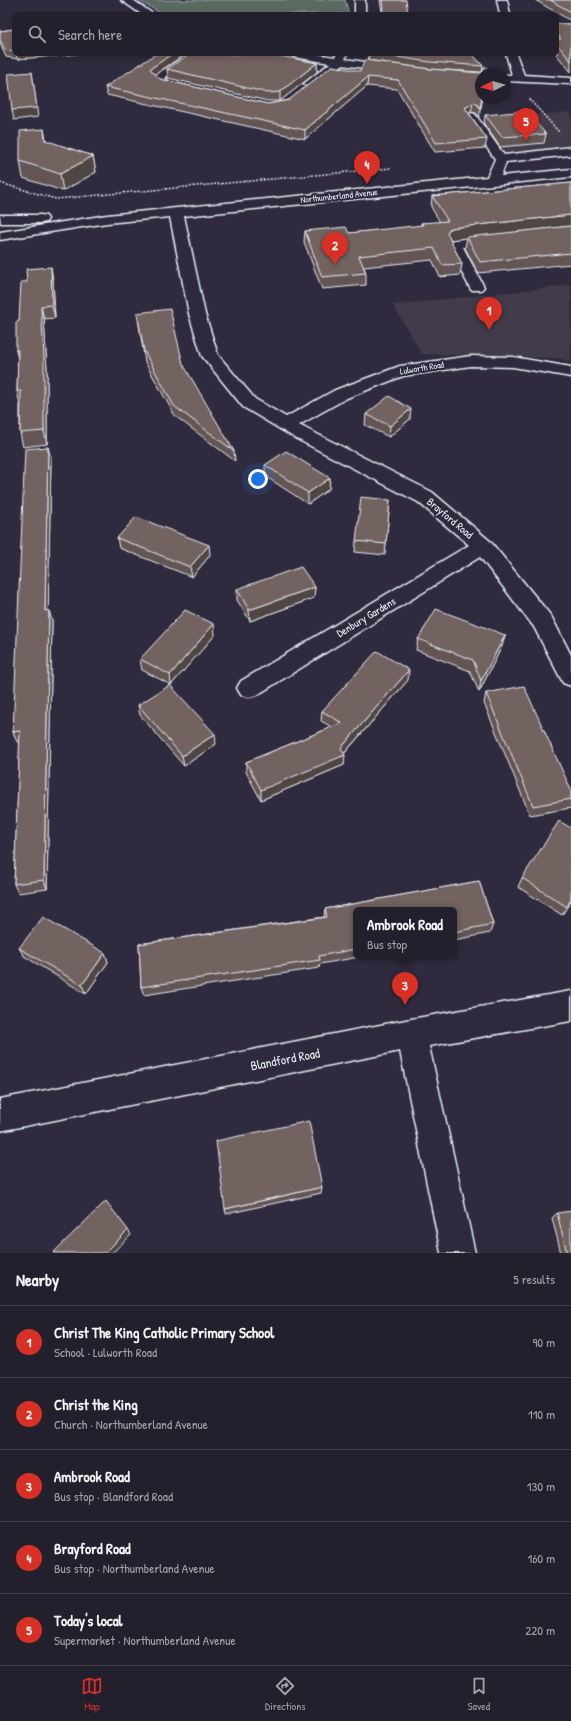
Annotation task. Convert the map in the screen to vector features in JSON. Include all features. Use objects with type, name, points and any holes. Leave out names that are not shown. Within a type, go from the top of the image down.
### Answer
[{"type":"street","points":[[126,0],[145,12]]},
{"type":"street","points":[[360,0],[360,12]]},
{"type":"street","points":[[502,0],[505,12]]},
{"type":"street","points":[[192,56],[158,78],[165,84],[194,91]]},
{"type":"street","points":[[317,56],[340,58],[407,70]]},
{"type":"street","points":[[512,56],[519,79]]},
{"type":"street","points":[[302,91],[340,58]]},
{"type":"street","points":[[511,78],[571,81]]},
{"type":"street","points":[[471,117],[502,159]]},
{"type":"street","points":[[502,159],[571,152]]},
{"type":"street","points":[[492,181],[502,159]]},
{"type":"street","name":"Northumberland Avenue","points":[[0,236],[107,219],[571,173]]},
{"type":"street","name":"Brayford Road","points":[[176,212],[197,314],[210,356],[249,403],[285,425],[425,497],[483,546],[543,622],[571,677]]},
{"type":"street","points":[[0,219],[3,227],[0,236]]},
{"type":"street","name":"Northumberland Avenue","points":[[0,219],[107,219]]},
{"type":"street","points":[[476,287],[454,244],[508,237]]},
{"type":"street","name":"Lulworth Road","points":[[285,425],[341,394],[400,371],[471,361],[513,362],[570,371]]},
{"type":"street","name":"Denbury Gardens","points":[[249,688],[483,546]]},
{"type":"street","name":"Blandford Road","points":[[0,1116],[411,1034],[571,1006]]},
{"type":"street","points":[[411,1034],[458,1253]]},
{"type":"path","points":[[519,79],[524,93],[560,133]]},
{"type":"path","points":[[0,183],[56,199],[396,168]]},
{"type":"shaded area","points":[[571,112],[571,147],[492,154],[468,121]]},
{"type":"shaded area","points":[[571,285],[571,362],[558,358],[422,354],[393,305]]},
{"type":"green space","points":[[138,0],[345,0],[348,12],[159,12]]},
{"type":"building","points":[[382,0],[406,0],[408,12],[382,12]]},
{"type":"building","points":[[550,0],[571,0],[571,12]]},
{"type":"building","points":[[559,24],[571,24],[571,61],[559,46],[559,39],[561,39],[559,36]]},
{"type":"building","points":[[12,29],[12,52],[5,50],[0,40],[0,31]]},
{"type":"building","points":[[153,56],[169,56],[150,69],[160,79],[268,104],[289,100],[332,66],[360,71],[365,60],[430,69],[475,72],[475,104],[473,103],[465,108],[487,139],[436,143],[398,80],[368,77],[305,130],[105,87]]},
{"type":"building","points":[[187,56],[280,56],[317,63],[280,92],[268,93],[167,69]]},
{"type":"building","points":[[390,56],[474,56],[483,66],[430,62]]},
{"type":"building","points":[[32,72],[37,108],[12,110],[8,74]]},
{"type":"building","points":[[525,111],[546,134],[502,137],[485,115]]},
{"type":"building","points":[[44,129],[45,140],[93,156],[60,174],[20,161],[20,131]]},
{"type":"building","points":[[571,183],[571,215],[450,228],[447,233],[462,264],[442,265],[434,248],[359,256],[366,273],[322,277],[305,231],[346,227],[349,233],[423,225],[421,223],[448,221],[432,196]]},
{"type":"building","points":[[571,226],[571,253],[480,262],[467,237]]},
{"type":"building","points":[[51,267],[52,305],[41,306],[44,357],[44,431],[20,433],[21,391],[17,391],[18,350],[16,351],[16,322],[19,321],[21,282],[27,282],[26,269]]},
{"type":"building","points":[[170,309],[183,364],[234,451],[174,406],[144,351],[137,313]]},
{"type":"building","points":[[389,396],[411,409],[390,426],[366,414]]},
{"type":"building","points":[[48,447],[45,611],[49,610],[44,880],[14,884],[20,731],[13,732],[25,449]]},
{"type":"building","points":[[286,451],[330,478],[308,493],[265,465]]},
{"type":"building","points":[[361,497],[390,500],[386,544],[356,541]]},
{"type":"building","points":[[136,517],[209,545],[190,567],[117,538]]},
{"type":"building","points":[[301,567],[315,587],[249,610],[237,589]]},
{"type":"building","points":[[436,609],[505,635],[481,681],[473,660],[418,639]]},
{"type":"building","points":[[185,610],[214,624],[170,675],[140,659]]},
{"type":"building","points":[[377,651],[409,670],[341,748],[345,755],[261,790],[246,762],[342,723],[322,711]]},
{"type":"building","points":[[170,685],[215,734],[182,756],[138,705]]},
{"type":"building","points":[[524,686],[571,790],[571,799],[533,806],[486,693]]},
{"type":"building","points":[[559,821],[571,828],[571,899],[567,907],[522,878]]},
{"type":"building","points":[[479,881],[493,924],[457,931],[457,907],[353,907],[353,950],[319,956],[320,960],[141,987],[139,944],[327,917],[325,909]]},
{"type":"building","points":[[43,917],[105,953],[82,985],[19,948]]},
{"type":"building","points":[[309,1121],[322,1187],[225,1209],[216,1141]]},
{"type":"building","points":[[106,1201],[128,1230],[105,1253],[53,1253]]},
{"type":"building","points":[[571,1211],[571,1253],[567,1253],[557,1213]]},
{"type":"place","name":"Today's local","points":[[526,141]]},
{"type":"place","name":"Brayford Road","points":[[367,184]]},
{"type":"place","name":"Christ the King","points":[[335,265]]},
{"type":"place","name":"Christ The King Catholic Primary School","points":[[489,330]]},
{"type":"place","name":"Ambrook Road","points":[[405,1005]]}]
